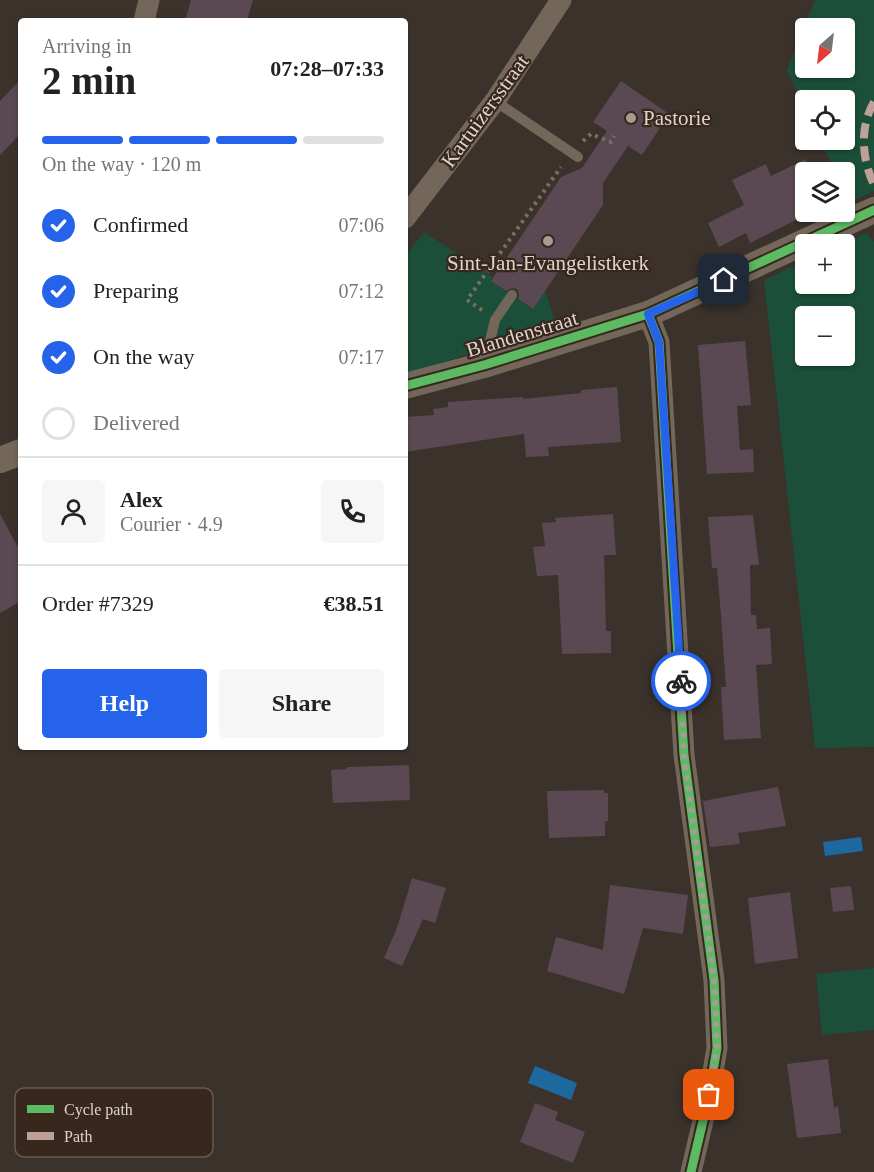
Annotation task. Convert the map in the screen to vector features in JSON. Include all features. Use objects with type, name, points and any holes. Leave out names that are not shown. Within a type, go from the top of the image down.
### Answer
[{"type":"street","points":[[145,18],[149,0]]},
{"type":"street","name":"Kartuizersstraat","points":[[408,214],[495,101],[561,0]]},
{"type":"street","name":"Blandenstraat","points":[[408,385],[484,365],[648,314],[874,210]]},
{"type":"street","points":[[648,314],[659,342],[684,755],[714,980],[717,1048],[709,1095],[691,1172]]},
{"type":"street","points":[[0,460],[18,453]]},
{"type":"lane","points":[[495,101],[574,155]]},
{"type":"lane","points":[[484,365],[495,320],[512,295]]},
{"type":"path","points":[[495,320],[467,300],[591,134],[611,142],[614,136]]},
{"type":"green space","points":[[815,0],[874,0],[874,191],[855,200],[855,162],[831,162],[825,150],[855,150],[855,90],[796,90],[787,70],[795,50],[795,78],[855,78],[855,18],[808,18]]},
{"type":"green space","points":[[424,232],[493,277],[491,281],[532,309],[545,290],[556,325],[408,372],[408,252]]},
{"type":"green space","points":[[867,233],[874,242],[874,747],[815,748],[764,280],[795,266],[795,294],[855,294],[855,238]]},
{"type":"green space","points":[[874,968],[874,1030],[822,1035],[816,974]]},
{"type":"water","points":[[861,837],[863,851],[825,856],[823,842]]},
{"type":"water","points":[[535,1066],[577,1083],[571,1100],[528,1083]]},
{"type":"building","points":[[191,0],[253,0],[248,18],[186,18]]},
{"type":"building","name":"Sint-Jan-Evangelistkerk","points":[[621,81],[669,114],[642,155],[628,146],[603,183],[603,205],[533,309],[518,299],[517,289],[512,288],[506,291],[491,281],[561,177],[582,168],[607,131],[593,122]]},
{"type":"building","points":[[18,82],[18,136],[0,155],[0,101]]},
{"type":"building","points":[[766,164],[771,176],[795,164],[795,220],[750,243],[746,233],[719,247],[708,223],[744,205],[732,180]]},
{"type":"building","points":[[745,341],[751,405],[737,406],[740,450],[753,449],[754,472],[707,474],[698,345]]},
{"type":"building","points":[[617,387],[621,442],[548,447],[549,456],[526,457],[524,434],[408,452],[408,417],[434,415],[433,409],[448,407],[448,402],[523,397],[523,399],[581,393],[581,390]]},
{"type":"building","points":[[0,514],[18,547],[18,603],[0,613]]},
{"type":"building","points":[[613,514],[616,555],[604,555],[606,631],[611,631],[611,653],[562,654],[558,575],[537,576],[533,547],[545,546],[542,523],[556,522],[555,518]]},
{"type":"building","points":[[753,515],[759,565],[750,565],[751,615],[756,615],[757,629],[770,628],[772,664],[756,665],[761,738],[724,740],[721,687],[726,687],[721,616],[717,568],[712,568],[708,517]]},
{"type":"building","points":[[409,765],[410,800],[333,803],[331,770],[348,767]]},
{"type":"building","points":[[778,787],[786,826],[738,833],[740,844],[710,847],[703,801]]},
{"type":"building","points":[[604,790],[604,793],[608,793],[608,821],[605,821],[605,836],[549,838],[547,791]]},
{"type":"building","points":[[412,878],[446,888],[435,923],[423,919],[402,966],[384,958],[397,928]]},
{"type":"building","points":[[610,885],[688,895],[683,934],[643,928],[624,994],[547,971],[556,937],[603,950]]},
{"type":"building","points":[[851,886],[854,910],[833,912],[830,888]]},
{"type":"building","points":[[790,892],[798,958],[755,964],[748,898]]},
{"type":"building","points":[[828,1059],[834,1108],[838,1106],[841,1133],[797,1138],[787,1064]]},
{"type":"building","points":[[535,1103],[558,1112],[555,1120],[585,1132],[573,1163],[520,1142]]},
{"type":"marked path","points":[[874,102],[864,133],[867,165],[874,185]]},
{"type":"cycle path","points":[[408,385],[484,365],[648,314],[874,210]]},
{"type":"cycle path","points":[[648,314],[659,342],[684,755],[714,980],[717,1048],[709,1095],[691,1172]]},
{"type":"way so far","points":[[681,681],[684,755],[714,980],[717,1048],[709,1095]]},
{"type":"place","name":"Pastorie","points":[[631,118]]},
{"type":"place","name":"Sint-Jan-Evangelistkerk","points":[[548,241]]},
{"type":"route","points":[[681,681],[659,342],[648,314],[724,280]]}]
